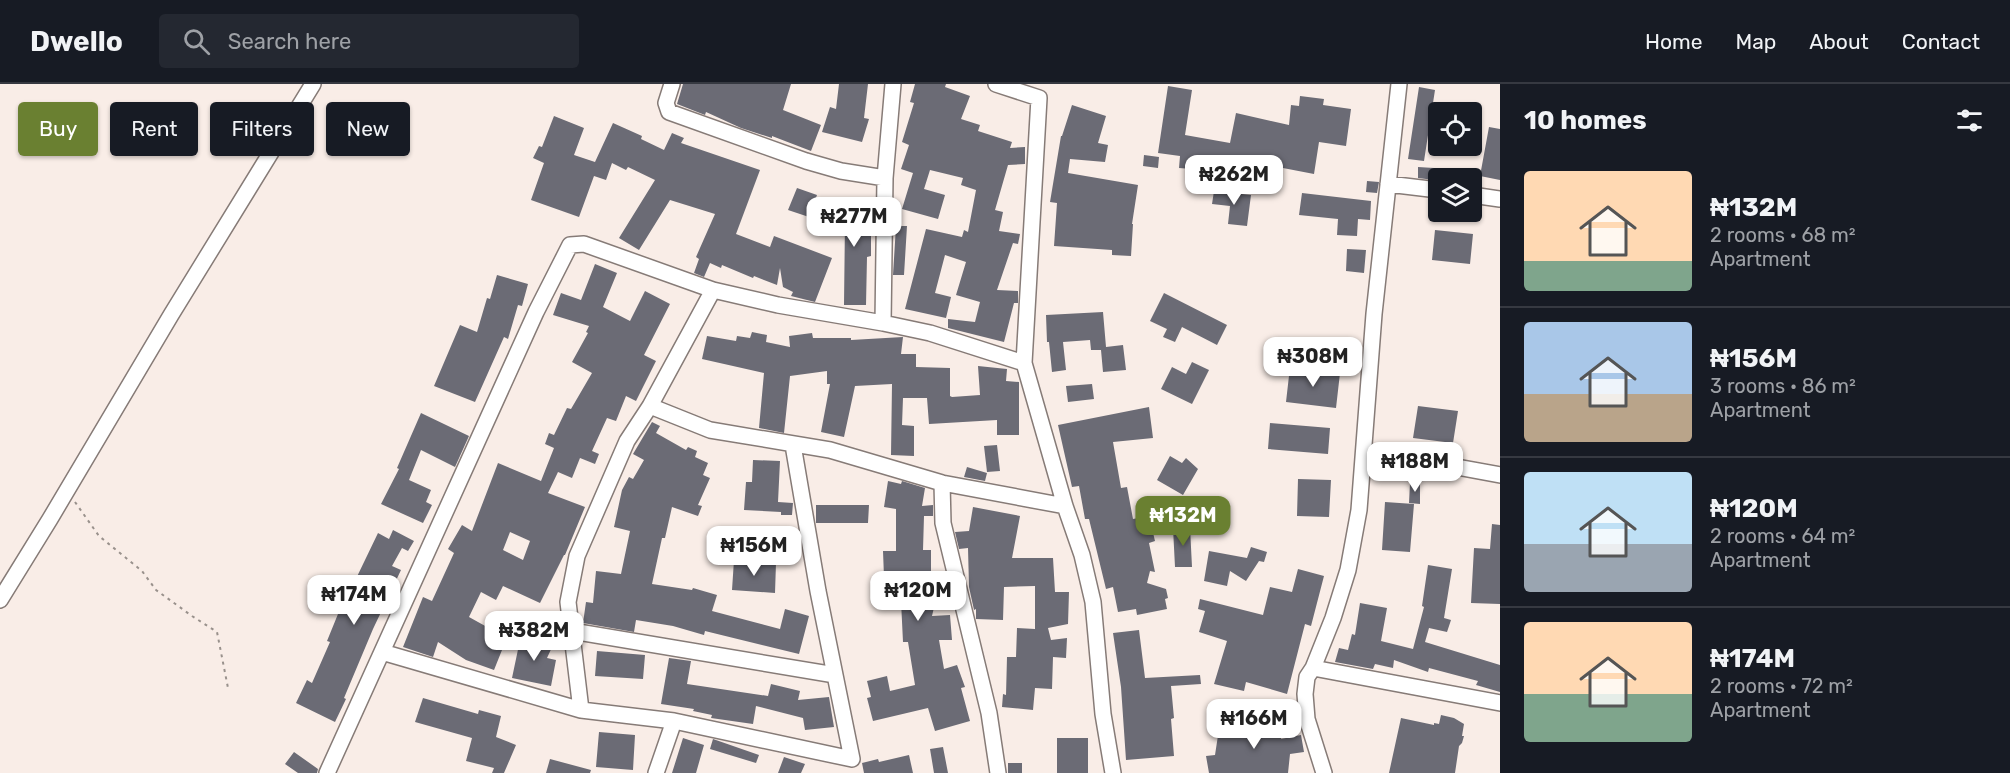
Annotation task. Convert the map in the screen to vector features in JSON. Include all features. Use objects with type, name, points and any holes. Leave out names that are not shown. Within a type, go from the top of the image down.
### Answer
[{"type":"street","points":[[0,600],[313,84]]},
{"type":"street","points":[[672,84],[666,103],[669,112],[806,161],[841,171],[885,178]]},
{"type":"street","points":[[883,323],[885,178],[893,84]]},
{"type":"street","points":[[996,84],[1039,98],[1024,363],[1065,506],[1082,555],[1093,602],[1103,714],[1113,773]]},
{"type":"street","points":[[1324,773],[1307,719],[1305,694],[1307,677],[1313,668],[1333,618],[1348,570],[1359,510],[1374,314],[1399,84]]},
{"type":"street","points":[[1388,184],[1428,189]]},
{"type":"street","points":[[1482,196],[1500,199]]},
{"type":"street","points":[[327,773],[536,312],[567,249],[575,243],[584,244],[713,290],[930,333],[1024,363]]},
{"type":"street","points":[[581,710],[568,602],[577,556],[627,441],[650,406],[713,290]]},
{"type":"street","points":[[650,406],[710,430],[830,450],[942,483],[1065,506]]},
{"type":"street","points":[[382,652],[581,710],[674,721],[852,759],[818,591],[793,445]]},
{"type":"street","points":[[1364,456],[1446,465],[1500,475]]},
{"type":"street","points":[[942,483],[942,523],[989,713],[998,773]]},
{"type":"street","points":[[572,631],[835,675]]},
{"type":"street","points":[[1313,668],[1463,698],[1500,703]]},
{"type":"street","points":[[656,773],[674,721]]},
{"type":"path","points":[[66,489],[99,536],[142,571],[156,590],[217,632],[228,688]]},
{"type":"building","points":[[683,84],[791,84],[783,110],[821,125],[811,151],[772,136],[772,138],[741,128],[706,112],[705,115],[677,104]]},
{"type":"building","points":[[839,84],[868,84],[864,118],[869,119],[862,142],[822,132],[830,107],[836,109]]},
{"type":"building","points":[[915,84],[946,84],[945,87],[970,96],[961,119],[980,125],[978,131],[1012,142],[1010,148],[1025,147],[1025,164],[1008,165],[995,210],[1003,212],[999,231],[1020,234],[1018,244],[1013,243],[997,290],[1018,291],[1018,303],[1014,303],[1004,342],[948,328],[948,319],[975,322],[980,302],[956,295],[966,262],[945,255],[935,293],[951,297],[946,318],[905,309],[926,229],[962,237],[964,230],[968,232],[976,190],[961,185],[963,178],[930,170],[924,189],[945,195],[938,219],[902,209],[913,173],[901,169],[909,145],[902,142],[914,103],[910,102]]},
{"type":"building","points":[[1168,86],[1192,90],[1185,135],[1230,143],[1236,113],[1289,125],[1291,105],[1299,106],[1300,96],[1324,99],[1323,105],[1351,109],[1346,146],[1319,142],[1314,174],[1215,155],[1213,162],[1192,158],[1192,169],[1179,168],[1180,156],[1158,153]]},
{"type":"building","points":[[1419,87],[1435,90],[1433,102],[1428,102],[1428,135],[1424,161],[1408,159]]},
{"type":"building","points":[[1072,105],[1106,116],[1098,143],[1108,145],[1105,162],[1070,159],[1068,173],[1138,185],[1132,224],[1131,256],[1112,255],[1112,250],[1054,246],[1057,203],[1050,202],[1061,136]]},
{"type":"building","points":[[554,116],[584,128],[574,155],[595,162],[613,123],[642,136],[641,139],[664,150],[672,133],[684,138],[681,143],[760,170],[736,234],[770,247],[774,236],[832,258],[815,302],[791,296],[793,292],[783,287],[780,268],[777,285],[722,265],[721,268],[710,263],[704,277],[694,273],[699,259],[696,257],[715,214],[670,200],[639,250],[619,238],[655,180],[628,167],[626,170],[612,163],[606,180],[594,176],[579,217],[531,200],[544,163],[533,158],[539,146],[542,147]]},
{"type":"building","points":[[1489,127],[1500,129],[1500,180],[1482,176]]},
{"type":"building","points":[[1144,155],[1159,157],[1158,168],[1143,166]]},
{"type":"building","points":[[1418,167],[1434,168],[1428,168],[1428,179],[1418,178]]},
{"type":"building","points":[[1367,181],[1379,182],[1377,193],[1366,192]]},
{"type":"building","points":[[797,188],[817,195],[809,217],[788,210]]},
{"type":"building","points":[[1214,191],[1251,195],[1247,226],[1228,224],[1230,206],[1212,204]]},
{"type":"building","points":[[1302,193],[1371,201],[1370,220],[1358,219],[1357,236],[1337,235],[1338,219],[1299,215]]},
{"type":"building","points":[[871,204],[871,256],[867,257],[866,305],[844,305],[845,222],[841,234],[828,234],[827,208]]},
{"type":"building","points":[[896,226],[907,226],[904,275],[893,275]]},
{"type":"building","points":[[1435,230],[1473,234],[1470,264],[1432,260]]},
{"type":"building","points":[[1347,249],[1366,250],[1364,273],[1346,271]]},
{"type":"building","points":[[595,264],[617,273],[603,307],[630,321],[645,291],[670,304],[644,355],[656,361],[636,401],[626,396],[616,421],[607,418],[592,451],[599,454],[595,464],[580,458],[572,478],[558,472],[548,493],[585,507],[565,555],[540,603],[503,586],[496,600],[481,592],[469,617],[508,635],[494,670],[466,660],[438,642],[433,657],[403,647],[423,597],[432,601],[454,553],[448,549],[462,525],[472,531],[498,463],[541,481],[554,448],[545,444],[549,433],[554,435],[567,408],[571,409],[592,373],[572,362],[588,333],[586,332],[589,326],[553,315],[561,293],[581,300]],"holes":[[[510,532],[530,541],[523,560],[503,550]]]},
{"type":"building","points":[[497,275],[528,284],[522,306],[518,305],[508,339],[504,337],[475,402],[434,386],[460,325],[477,332],[487,298],[490,299]]},
{"type":"building","points":[[1164,293],[1227,325],[1217,345],[1182,327],[1175,342],[1163,337],[1167,329],[1150,321]]},
{"type":"building","points":[[1103,312],[1106,347],[1123,345],[1126,370],[1103,372],[1101,350],[1091,350],[1090,340],[1063,342],[1066,370],[1052,372],[1049,342],[1047,342],[1046,315]]},
{"type":"building","points":[[752,332],[767,335],[766,342],[790,347],[789,336],[812,333],[813,338],[851,338],[851,340],[903,337],[901,354],[916,354],[916,367],[950,368],[950,396],[952,397],[980,395],[978,366],[1007,369],[1006,381],[1019,382],[1019,435],[997,435],[997,420],[929,424],[927,398],[903,398],[902,425],[914,426],[914,456],[891,455],[892,384],[855,386],[844,437],[821,432],[830,384],[827,384],[827,371],[790,376],[784,433],[759,428],[764,373],[702,359],[707,336],[736,341],[737,336],[750,338]]},
{"type":"building","points":[[1192,362],[1209,370],[1192,404],[1161,389],[1172,367],[1186,374]]},
{"type":"building","points":[[1290,367],[1340,373],[1336,408],[1286,402]]},
{"type":"building","points":[[1092,384],[1094,399],[1068,402],[1066,386]]},
{"type":"building","points":[[1418,406],[1458,411],[1453,443],[1413,438]]},
{"type":"building","points":[[1149,407],[1153,438],[1113,442],[1121,488],[1127,487],[1133,519],[1149,516],[1155,541],[1149,543],[1155,572],[1150,571],[1147,583],[1166,589],[1168,598],[1165,599],[1167,609],[1137,615],[1136,609],[1118,612],[1113,587],[1106,589],[1089,519],[1085,519],[1079,486],[1072,487],[1058,425]]},
{"type":"building","points":[[421,413],[469,436],[455,467],[421,450],[409,480],[431,490],[426,502],[432,505],[423,523],[381,504],[399,469],[397,468]]},
{"type":"building","points":[[652,422],[660,426],[656,433],[686,450],[688,447],[697,451],[695,457],[708,463],[703,475],[710,478],[698,505],[702,506],[698,516],[672,507],[665,538],[662,538],[652,584],[692,590],[693,588],[717,595],[712,611],[780,629],[785,609],[809,616],[799,654],[705,631],[704,635],[673,626],[636,620],[634,632],[583,623],[586,602],[593,603],[596,571],[621,574],[630,531],[614,527],[622,490],[629,477],[633,479],[644,460],[633,454]]},
{"type":"building","points":[[1270,423],[1330,428],[1328,454],[1268,449]]},
{"type":"building","points":[[997,445],[1000,471],[987,472],[984,446]]},
{"type":"building","points":[[1170,456],[1182,463],[1186,458],[1198,469],[1183,495],[1157,480]]},
{"type":"building","points":[[753,460],[780,461],[778,502],[793,503],[792,515],[781,515],[781,512],[744,510],[746,482],[752,482]]},
{"type":"building","points":[[967,467],[987,473],[985,481],[964,477]]},
{"type":"building","points":[[1298,479],[1331,480],[1329,517],[1297,516]]},
{"type":"building","points":[[888,481],[901,484],[902,481],[925,488],[922,506],[933,505],[933,516],[924,516],[923,550],[931,550],[931,585],[939,586],[932,616],[950,615],[952,640],[939,640],[944,669],[957,665],[965,687],[961,688],[970,721],[935,731],[928,708],[873,721],[867,698],[871,697],[867,681],[887,676],[890,691],[915,685],[908,642],[903,642],[901,601],[897,601],[902,577],[884,577],[883,551],[896,551],[896,509],[884,507]]},
{"type":"building","points":[[1410,483],[1420,483],[1420,504],[1409,503]]},
{"type":"building","points":[[1385,502],[1414,504],[1410,552],[1382,550]]},
{"type":"building","points":[[816,505],[869,505],[868,523],[816,523]]},
{"type":"building","points":[[973,507],[1020,516],[1012,558],[1053,558],[1055,592],[1069,592],[1068,624],[1048,628],[1051,640],[1067,638],[1066,658],[1053,657],[1052,689],[1035,688],[1033,710],[1002,707],[1003,694],[1006,695],[1007,657],[1016,657],[1017,628],[1035,629],[1035,586],[1004,587],[1003,620],[976,619],[976,609],[974,610],[969,587],[968,548],[959,549],[955,532],[969,531]]},
{"type":"building","points":[[1492,524],[1500,525],[1500,604],[1471,603],[1474,548],[1490,549]]},
{"type":"building","points":[[1190,527],[1192,567],[1175,567],[1173,528]]},
{"type":"building","points":[[393,530],[414,541],[408,551],[402,548],[392,566],[401,570],[373,629],[335,722],[296,703],[307,680],[312,683],[330,642],[327,641],[338,614],[332,612],[344,584],[352,587],[378,533],[389,539]]},
{"type":"building","points":[[1251,547],[1267,552],[1264,562],[1259,561],[1246,581],[1230,571],[1227,586],[1204,581],[1209,551],[1247,558]]},
{"type":"building","points":[[734,560],[776,563],[775,593],[732,590]]},
{"type":"building","points":[[1428,565],[1452,569],[1444,618],[1451,620],[1447,632],[1429,628],[1425,642],[1500,665],[1500,692],[1476,685],[1478,681],[1429,668],[1428,672],[1394,660],[1393,668],[1375,664],[1373,669],[1335,662],[1339,648],[1348,650],[1352,634],[1355,635],[1360,603],[1387,608],[1381,641],[1413,649],[1424,607],[1422,606]]},
{"type":"building","points":[[1298,569],[1324,576],[1311,626],[1305,624],[1287,694],[1246,682],[1244,691],[1214,684],[1227,641],[1199,632],[1205,611],[1198,609],[1200,599],[1263,615],[1270,587],[1292,592]]},
{"type":"building","points":[[1139,630],[1145,678],[1200,675],[1201,684],[1171,686],[1174,756],[1126,760],[1121,687],[1113,633]]},
{"type":"building","points":[[526,633],[553,645],[547,658],[556,660],[551,686],[512,678],[520,640],[523,641]]},
{"type":"building","points":[[597,651],[645,655],[643,679],[595,676]]},
{"type":"building","points":[[669,658],[691,661],[687,684],[768,696],[771,684],[800,691],[798,700],[829,697],[834,727],[805,730],[803,718],[756,706],[753,724],[711,718],[712,715],[693,711],[694,709],[661,704]]},
{"type":"building","points":[[423,698],[478,714],[479,710],[501,716],[496,737],[516,745],[504,773],[492,773],[494,768],[466,761],[472,738],[415,722]]},
{"type":"building","points":[[1441,715],[1454,718],[1464,724],[1462,736],[1464,736],[1459,746],[1455,773],[1389,773],[1401,718],[1434,725],[1434,723],[1439,724]]},
{"type":"building","points":[[1248,720],[1283,725],[1281,739],[1301,735],[1304,752],[1290,754],[1288,773],[1209,773],[1206,756],[1215,755],[1219,729],[1246,733]]},
{"type":"building","points":[[599,732],[635,735],[633,770],[596,767]]},
{"type":"building","points":[[683,738],[704,745],[696,773],[672,773]]},
{"type":"building","points":[[1057,738],[1088,738],[1088,773],[1057,773]]},
{"type":"building","points":[[713,739],[759,755],[756,763],[710,749]]},
{"type":"building","points":[[943,747],[948,773],[934,773],[930,749]]},
{"type":"building","points":[[294,752],[318,769],[317,773],[298,773],[285,764]]},
{"type":"building","points":[[909,755],[913,773],[864,773],[862,763],[878,759],[879,762]]},
{"type":"building","points":[[784,757],[805,764],[801,773],[778,773]]},
{"type":"building","points":[[550,759],[591,770],[590,773],[546,773]]},
{"type":"building","points":[[1008,763],[1022,763],[1022,773],[1008,773]]}]
